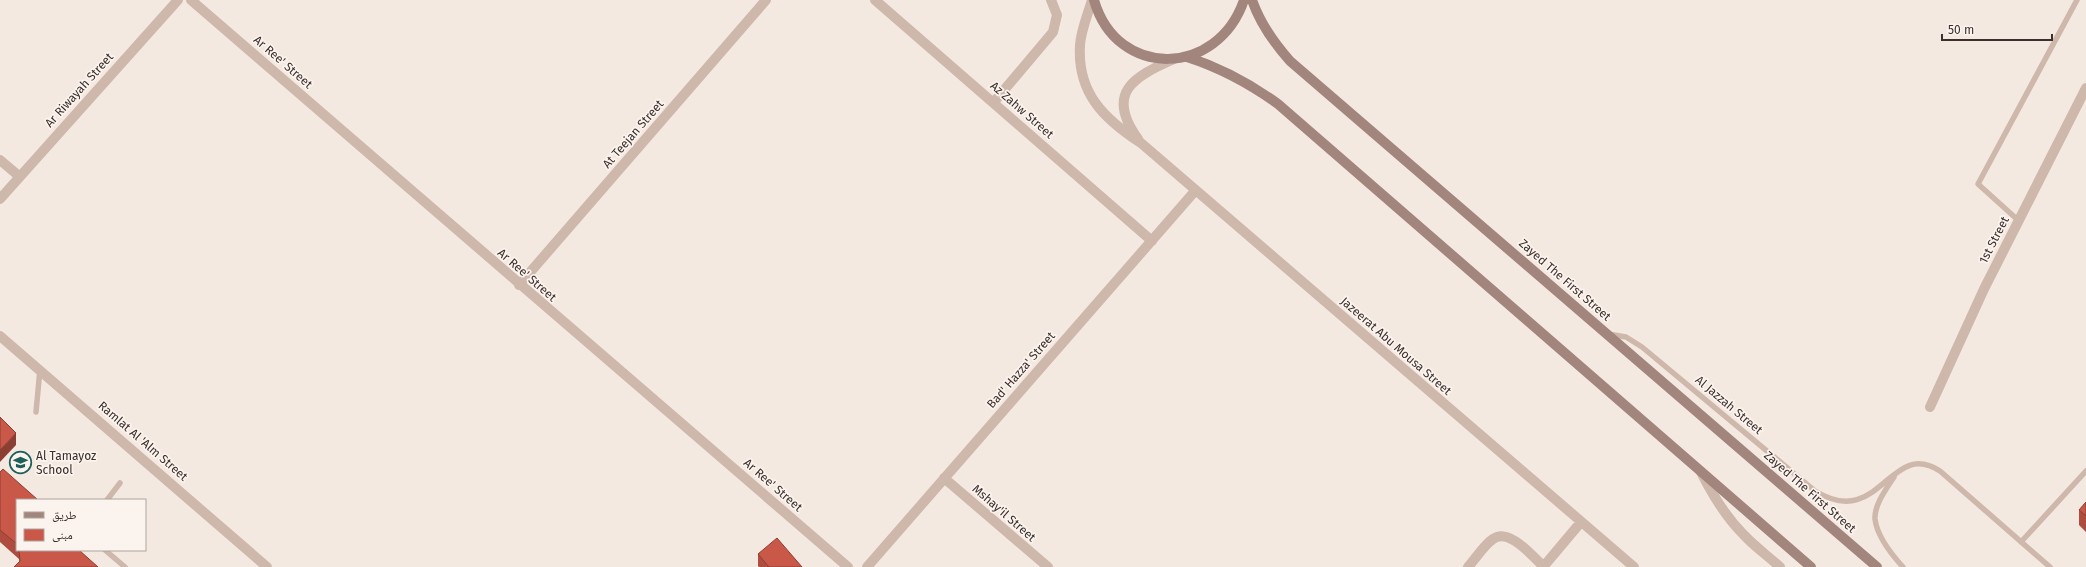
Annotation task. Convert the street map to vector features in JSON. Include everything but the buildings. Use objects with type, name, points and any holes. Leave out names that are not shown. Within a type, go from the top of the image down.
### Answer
[{"type":"main road","points":[[1093,0],[1102,20],[1109,30],[1127,47],[1150,56],[1174,59],[1187,57],[1200,52],[1223,36],[1232,26],[1244,0]]},
{"type":"main road","name":"Zayed The First Street","points":[[1252,0],[1264,26],[1290,61],[1877,567]]},
{"type":"main road","points":[[1187,57],[1211,65],[1235,76],[1278,104],[1811,567]]},
{"type":"street","name":"Ar Riwayah Street","points":[[0,198],[178,0]]},
{"type":"street","name":"Ar Ree' Street","points":[[191,0],[519,285],[848,567]]},
{"type":"street","name":"At Teejan Street","points":[[519,285],[766,0]]},
{"type":"street","name":"Az Zahw Street","points":[[875,0],[1152,241]]},
{"type":"street","points":[[994,102],[1053,32],[1057,15],[1051,0]]},
{"type":"street","name":"Jazeerat Abu Mousa Street","points":[[1093,0],[1080,44],[1081,64],[1085,84],[1092,99],[1104,116],[1120,130],[1141,143],[1634,567]]},
{"type":"street","name":"Jazeerat Abu Mousa Street","points":[[1141,143],[1130,127],[1124,113],[1122,101],[1126,91],[1136,80],[1150,70],[1174,59]]},
{"type":"street","name":"1st Street","points":[[1930,407],[1984,289],[2086,88]]},
{"type":"street","points":[[0,160],[19,176]]},
{"type":"street","name":"Bad' Hazza' Street","points":[[867,567],[1195,191]]},
{"type":"street","name":"Ramlat Al 'Alm Street","points":[[0,336],[40,369],[267,567]]},
{"type":"street","points":[[1701,472],[1715,498],[1733,523],[1780,567]]},
{"type":"street","name":"Mshay'il Street","points":[[944,478],[1048,567]]},
{"type":"street","points":[[1468,567],[1493,539],[1501,536],[1514,539],[1544,567],[1581,522]]},
{"type":"lane","points":[[2019,221],[1978,184],[2077,0]]},
{"type":"lane","name":"Al Jazzah Street","points":[[1608,334],[1626,338],[1642,347],[1815,490],[1827,498],[1850,502],[1862,499],[1896,473],[1914,464],[1934,468],[2050,567]]},
{"type":"lane","points":[[36,412],[40,369]]},
{"type":"lane","points":[[2021,542],[2086,471]]},
{"type":"lane","points":[[1896,473],[1880,501],[1875,518],[1885,543],[1903,567]]},
{"type":"lane","points":[[108,499],[120,483]]},
{"type":"lane","points":[[106,551],[125,567]]},
{"type":"place","name":"Al Tamayoz School","points":[[21,463]]}]
